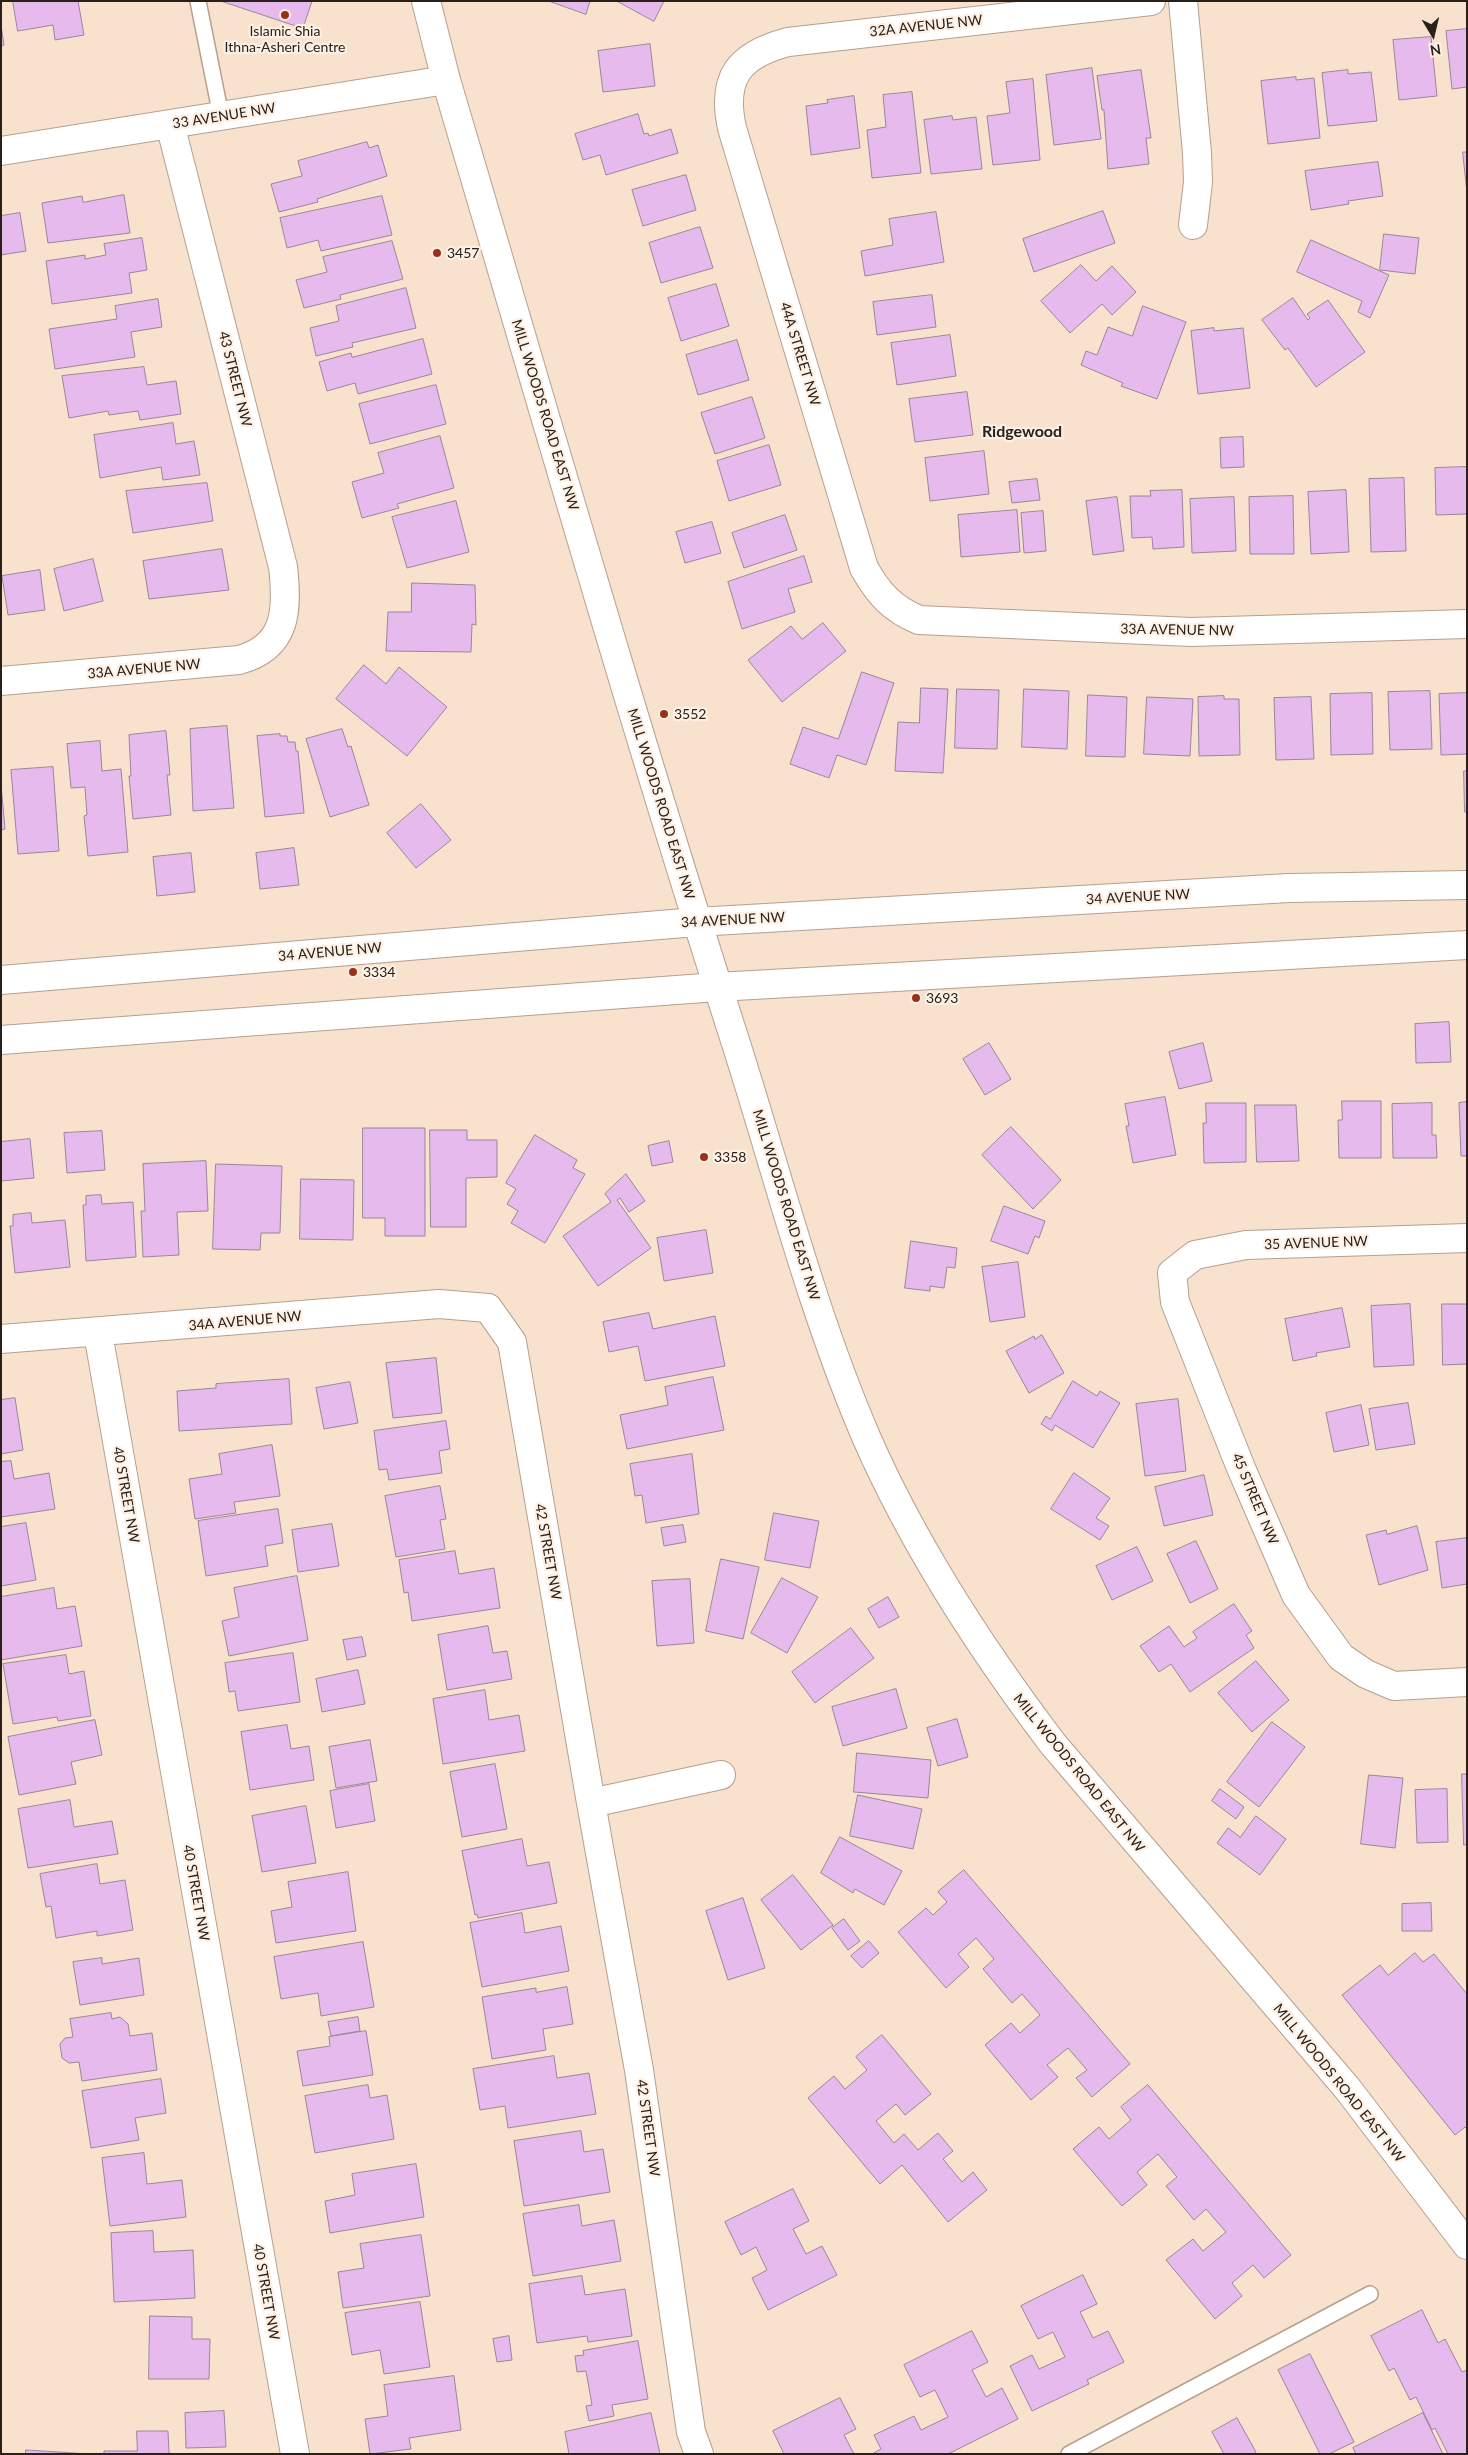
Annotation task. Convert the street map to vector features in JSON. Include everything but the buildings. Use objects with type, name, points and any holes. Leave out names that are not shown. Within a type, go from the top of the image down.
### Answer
[{"type":"street","name":"MILL WOODS ROAD EAST NW","points":[[426,1],[446,80],[696,922],[813,1292],[846,1385],[886,1480],[959,1609],[1013,1691],[1053,1744],[1347,2088],[1467,2245]]},
{"type":"street","name":"32A AVENUE NW","points":[[728,96],[733,79],[742,64],[753,54],[788,42],[1151,1]]},
{"type":"street","points":[[1183,1],[1198,154],[1198,182],[1193,225]]},
{"type":"street","name":"33 AVENUE NW","points":[[1,151],[446,80]]},
{"type":"street","name":"44A STREET NW","points":[[728,96],[732,128],[864,568],[875,587],[890,605]]},
{"type":"street","name":"43 STREET NW","points":[[170,124],[283,567],[286,591],[284,613],[278,634]]},
{"type":"street","name":"33A AVENUE NW","points":[[890,605],[919,620],[1156,631],[1191,632],[1467,624]]},
{"type":"street","name":"33A AVENUE NW","points":[[1,681],[226,662],[254,656],[268,646],[278,634]]},
{"type":"street","name":"34 AVENUE NW","points":[[1,980],[696,922],[1289,888],[1467,885]]},
{"type":"street","points":[[1,1040],[718,987],[1467,945]]},
{"type":"street","name":"35 AVENUE NW","points":[[1172,1273],[1195,1255],[1246,1245],[1467,1238]]},
{"type":"street","name":"45 STREET NW","points":[[1172,1273],[1175,1302],[1241,1468],[1296,1595],[1340,1657],[1366,1674],[1394,1686],[1467,1682]]},
{"type":"street","name":"34A AVENUE NW","points":[[1,1340],[439,1304],[488,1308]]},
{"type":"street","name":"42 STREET NW","points":[[488,1308],[512,1342],[591,1803],[640,2070],[690,2432],[699,2454]]},
{"type":"street","name":"40 STREET NW","points":[[98,1333],[295,2454]]},
{"type":"street","points":[[591,1803],[721,1775]]},
{"type":"lane","points":[[198,1],[220,116]]},
{"type":"lane","points":[[1069,2454],[1370,2294]]},
{"type":"place","name":"Islamic Shia Ithna-Asheri Centre","points":[[285,15]]},
{"type":"place","name":"3457","points":[[437,253]]},
{"type":"place","name":"3552","points":[[664,714]]},
{"type":"place","name":"3334","points":[[353,972]]},
{"type":"place","name":"3693","points":[[916,998]]},
{"type":"place","name":"3358","points":[[704,1157]]},
{"type":"district","name":"Ridgewood","points":[[1022,432]]}]
